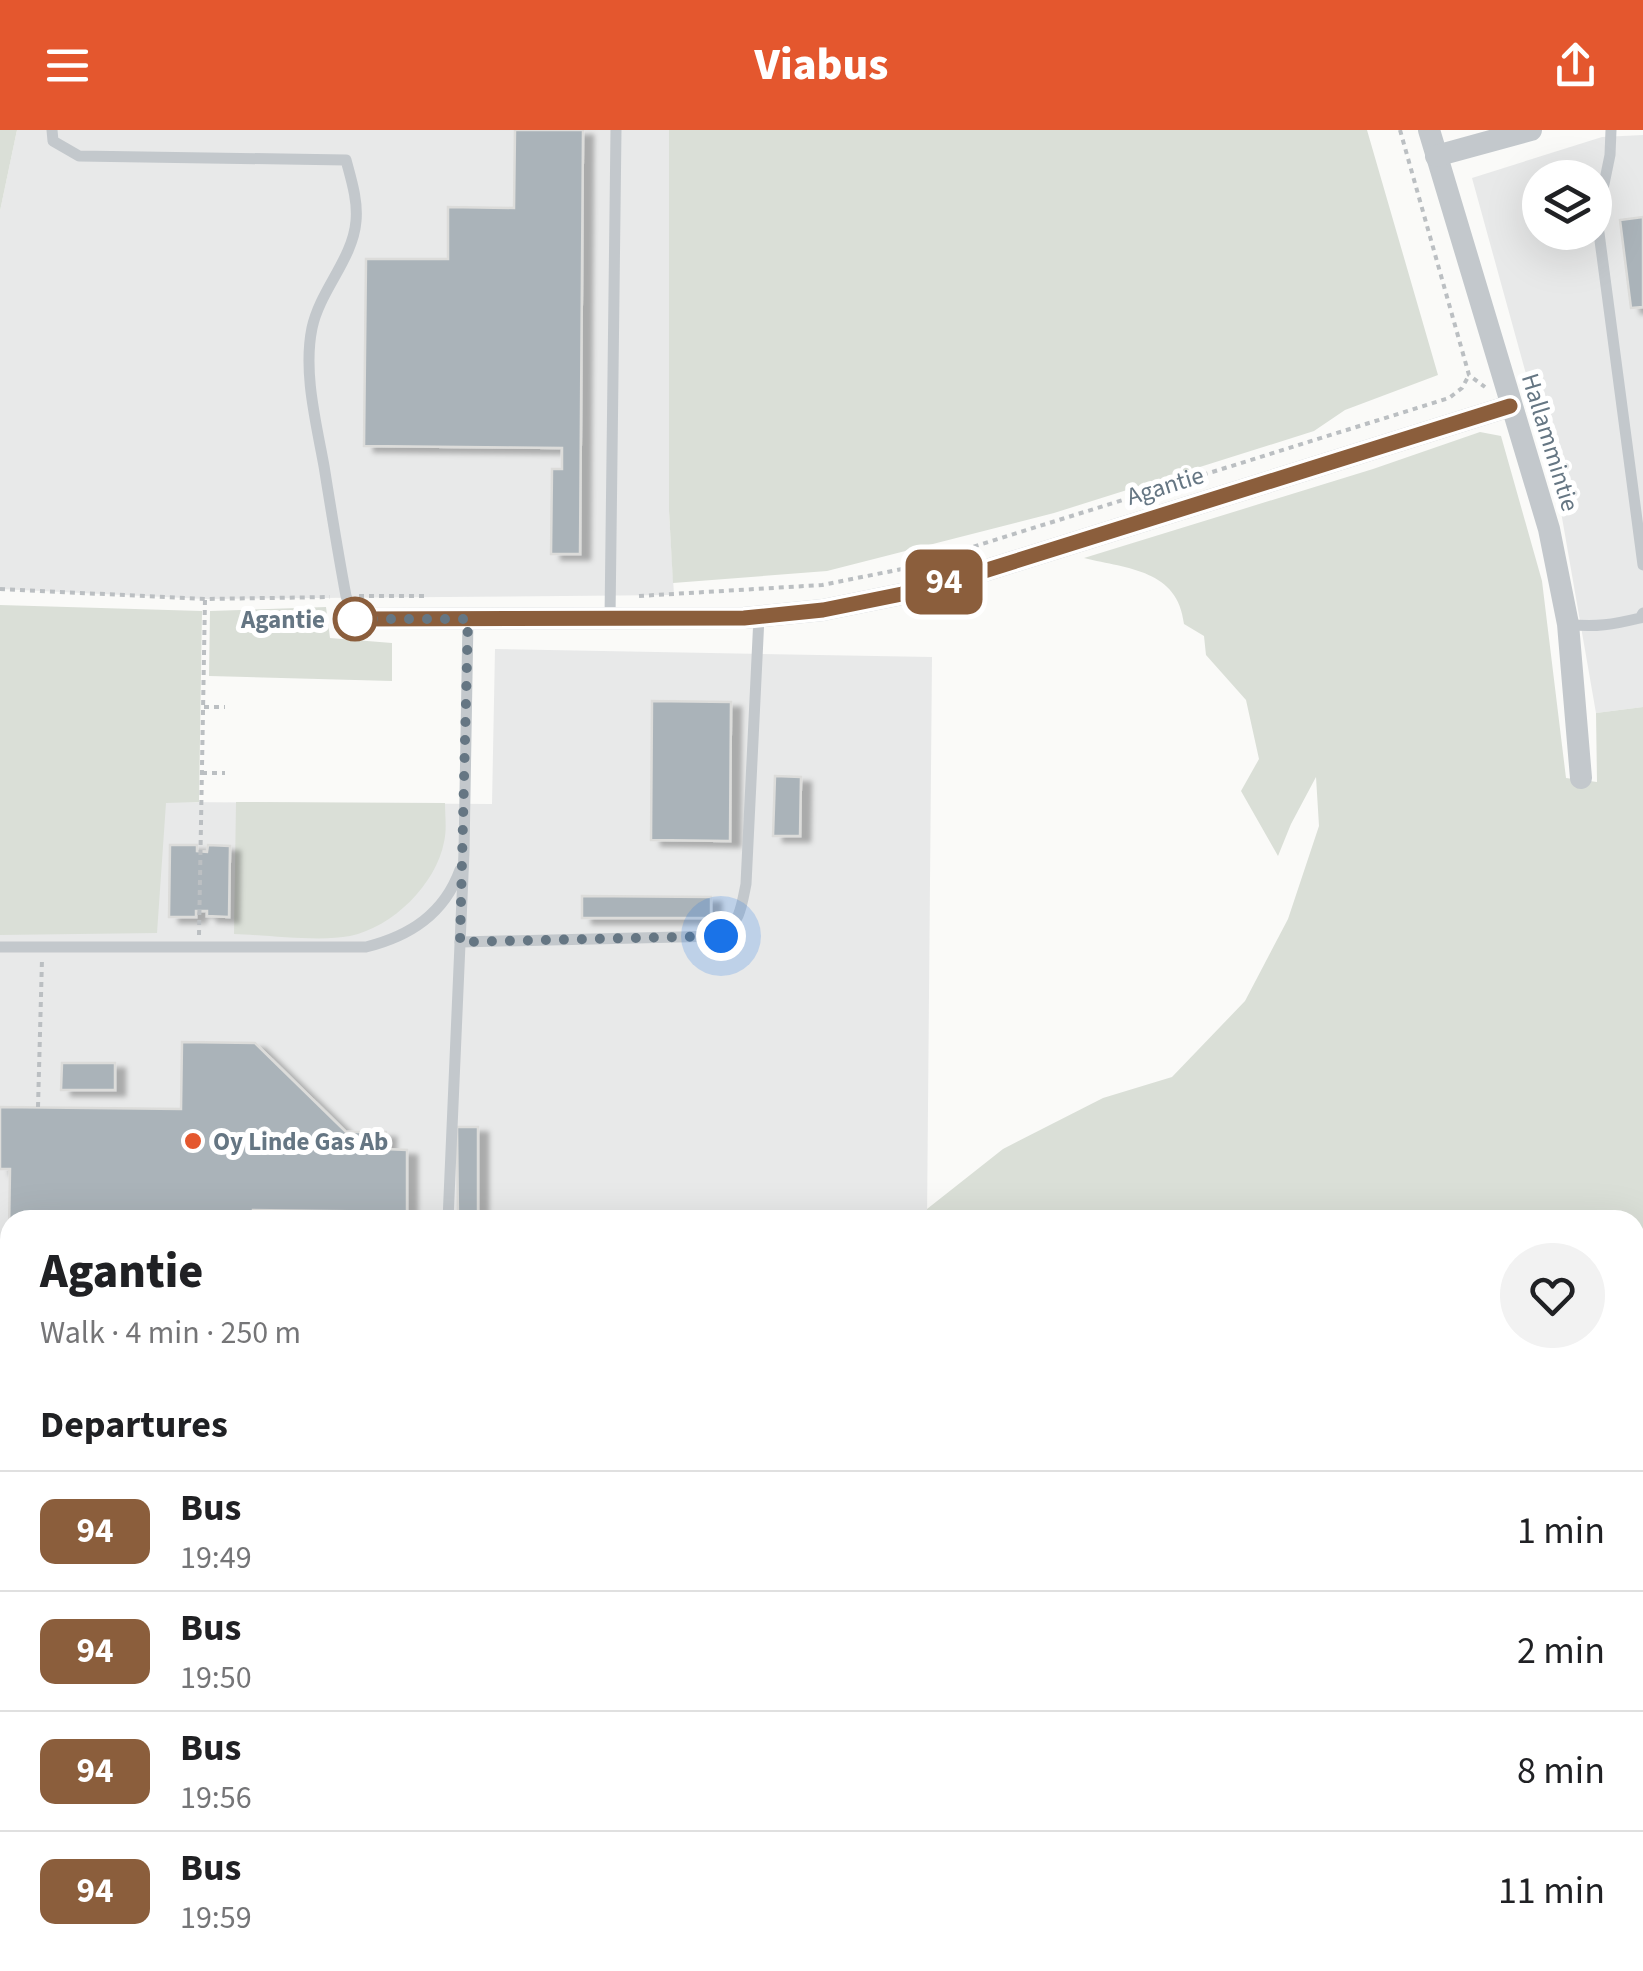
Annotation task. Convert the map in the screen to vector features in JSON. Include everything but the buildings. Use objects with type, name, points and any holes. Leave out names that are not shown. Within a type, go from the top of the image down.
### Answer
[{"type":"street","name":"Hallammintie","points":[[1430,130],[1549,529],[1568,624],[1581,778]]},
{"type":"street","points":[[1436,156],[1531,130]]},
{"type":"street","name":"Agantie","points":[[355,619],[468,619],[610,607],[760,617],[823,610],[902,594],[1510,406]]},
{"type":"lane","points":[[52,130],[53,141],[79,156],[346,160],[356,200],[356,222],[351,244],[312,327],[311,350],[313,404],[346,596],[355,619]]},
{"type":"lane","points":[[610,607],[616,130]]},
{"type":"lane","points":[[1611,130],[1598,218],[1643,565]]},
{"type":"lane","points":[[1568,624],[1609,626],[1640,618],[1643,613]]},
{"type":"lane","points":[[460,942],[721,936],[732,929],[746,884],[760,617]]},
{"type":"lane","points":[[448,1210],[464,852],[468,619]]},
{"type":"lane","points":[[0,946],[366,947],[410,932],[440,906],[453,887],[464,852]]},
{"type":"path","points":[[1400,130],[1469,375],[1510,406]]},
{"type":"path","points":[[610,607],[822,585],[902,569],[1449,398],[1462,388],[1469,375]]},
{"type":"path","points":[[0,590],[205,600],[440,596]]},
{"type":"path","points":[[202,802],[205,600]]},
{"type":"path","points":[[204,707],[226,707]]},
{"type":"path","points":[[202,773],[226,773]]},
{"type":"shaded area","points":[[0,130],[17,130],[0,211]]},
{"type":"shaded area","points":[[17,130],[669,130],[669,511],[674,595],[205,599],[0,589],[0,211]]},
{"type":"shaded area","points":[[669,130],[1367,130],[1438,375],[1345,410],[1314,431],[1054,513],[827,571],[673,583],[669,511]]},
{"type":"shaded area","points":[[1643,135],[1643,707],[1596,713],[1556,483],[1472,178],[1522,162],[1522,250],[1612,250],[1612,160],[1529,160],[1602,137]]},
{"type":"shaded area","points":[[1480,432],[1501,436],[1542,581],[1566,778],[1597,782],[1596,713],[1643,707],[1643,1210],[927,1210],[1003,1149],[1103,1098],[1172,1077],[1245,1001],[1288,919],[1319,826],[1316,777],[1278,856],[1241,791],[1259,759],[1246,700],[1206,655],[1204,636],[1184,624],[1180,606],[1162,582],[1134,569],[1084,558]]},
{"type":"shaded area","points":[[0,605],[202,611],[199,802],[166,803],[157,933],[0,935]]},
{"type":"shaded area","points":[[326,607],[330,638],[392,643],[392,681],[209,676],[210,611]]},
{"type":"shaded area","points":[[495,649],[932,657],[927,1210],[0,1210],[0,801],[492,804]]},
{"type":"shaded area","points":[[236,802],[445,803],[445,837],[439,858],[422,888],[397,913],[366,931],[323,938],[234,934]]},
{"type":"bus line","name":"94","points":[[355,619],[744,618],[823,610],[902,594],[984,571],[1510,406]]},
{"type":"place","name":"Agantie","points":[[355,619]]},
{"type":"place","name":"Oy Linde Gas Ab","points":[[193,1141]]},
{"type":"route","points":[[355,619],[468,619],[460,942],[721,936]]}]
